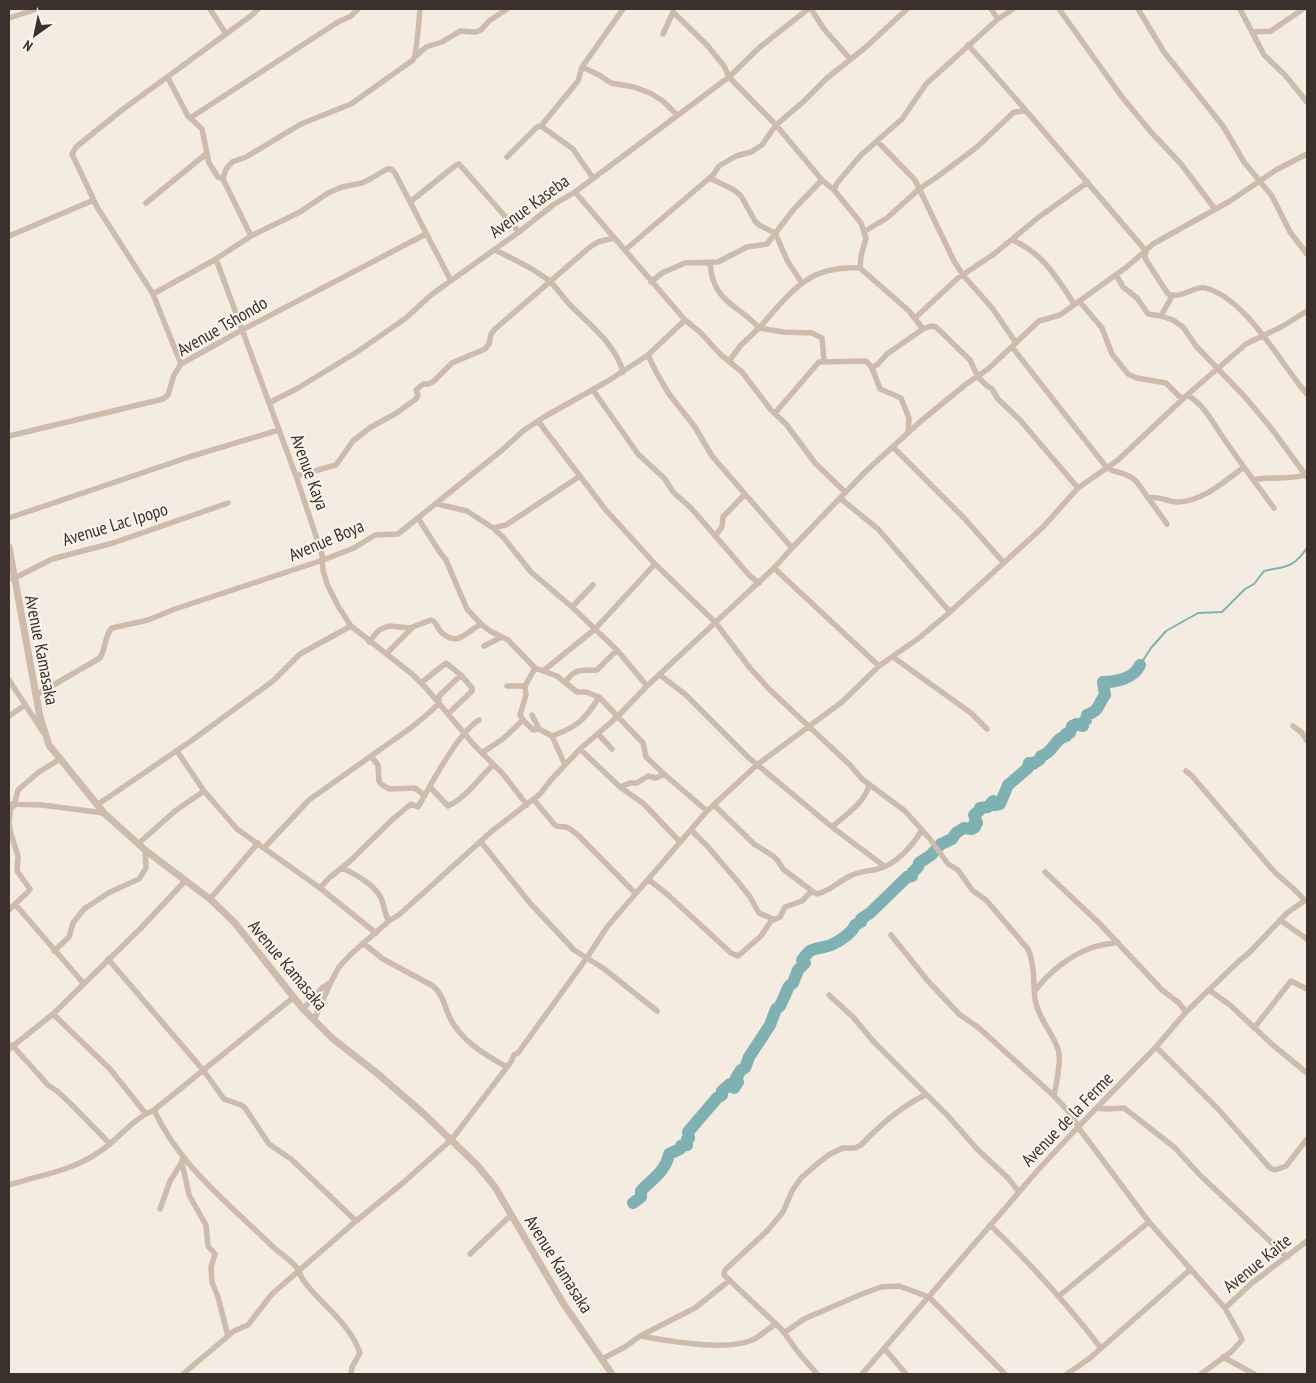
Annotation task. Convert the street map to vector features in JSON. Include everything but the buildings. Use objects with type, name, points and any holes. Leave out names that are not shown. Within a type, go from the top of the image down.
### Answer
[{"type":"street","points":[[9,18],[37,9]]},
{"type":"street","points":[[210,9],[226,34]]},
{"type":"street","points":[[181,364],[153,294],[94,200],[72,154],[74,150],[122,110],[168,78],[258,9]]},
{"type":"street","points":[[190,118],[338,22],[351,16],[358,9]]},
{"type":"street","points":[[416,56],[416,36],[420,9]]},
{"type":"street","points":[[223,179],[226,169],[232,162],[246,157],[301,124],[351,104],[413,60],[426,47],[442,42],[460,31],[476,32],[481,30],[489,21],[507,9]]},
{"type":"street","points":[[507,157],[537,127],[542,126],[578,81],[582,68],[622,9]]},
{"type":"street","points":[[809,9],[850,59]]},
{"type":"street","name":"Avenue Kaseba","points":[[269,403],[298,388],[357,352],[406,318],[431,295],[519,232],[553,205],[575,192],[729,77],[760,47],[809,9]]},
{"type":"street","points":[[625,250],[710,178],[719,166],[736,156],[751,152],[762,145],[776,125],[907,9]]},
{"type":"street","points":[[992,9],[998,19]]},
{"type":"street","points":[[834,190],[837,183],[855,161],[902,120],[926,84],[998,19],[1013,9]]},
{"type":"street","points":[[1060,9],[1122,97],[1181,164],[1215,209]]},
{"type":"street","points":[[1138,9],[1164,52],[1223,126],[1244,162],[1272,196],[1290,232],[1307,254]]},
{"type":"street","points":[[1240,9],[1264,55],[1286,75],[1307,102]]},
{"type":"street","points":[[1253,32],[1271,31],[1303,9]]},
{"type":"street","points":[[663,34],[673,10],[707,45],[724,66],[729,77],[776,125],[822,180],[834,190],[861,223],[865,231],[866,244],[861,256],[860,268]]},
{"type":"street","points":[[968,45],[1146,251],[1145,258],[1168,294],[1177,296],[1201,287],[1208,288],[1232,303],[1263,336],[1307,394]]},
{"type":"street","points":[[582,68],[599,75],[611,83],[634,86],[650,93],[677,115]]},
{"type":"street","points":[[168,78],[190,118],[202,129],[209,163],[218,177],[223,179],[251,236]]},
{"type":"street","points":[[865,231],[886,218],[919,189],[937,178],[977,147],[1014,112],[1026,111]]},
{"type":"street","points":[[542,126],[573,149],[593,178]]},
{"type":"street","points":[[877,141],[910,175],[963,275],[993,309],[1014,345],[1106,468],[1123,472],[1130,476],[1167,524]]},
{"type":"street","points":[[146,203],[206,154]]},
{"type":"street","points":[[314,1020],[331,982],[343,961],[389,921],[400,914],[502,823],[534,800],[580,750],[617,717],[715,622],[759,584],[845,492],[908,432],[964,385],[978,377],[1039,321],[1060,315],[1116,275],[1154,244],[1246,192],[1259,181],[1307,154]]},
{"type":"street","points":[[410,202],[459,164],[519,232]]},
{"type":"street","points":[[153,294],[216,260],[251,236],[300,212],[328,193],[370,180],[387,169],[391,169],[395,173],[451,281]]},
{"type":"street","points":[[710,178],[734,190],[741,196],[748,211],[759,225],[775,233],[788,262],[802,283]]},
{"type":"street","points":[[651,282],[662,273],[685,263],[718,262],[747,247],[767,244],[805,196],[822,180]]},
{"type":"street","points":[[915,318],[945,289],[1012,240],[1039,216],[1088,182]]},
{"type":"street","points":[[575,192],[685,320],[701,333],[720,354],[742,372],[815,462],[845,492]]},
{"type":"street","points":[[9,236],[94,200]]},
{"type":"street","name":"Avenue Tshondo","points":[[9,436],[163,399],[168,395],[174,375],[181,364],[426,234]]},
{"type":"street","points":[[296,476],[336,465],[353,441],[371,427],[395,414],[416,399],[418,395],[416,390],[419,387],[434,381],[452,362],[485,349],[495,329],[590,247],[598,242],[614,238]]},
{"type":"street","points":[[1012,240],[1035,252],[1076,303],[1102,328],[1112,354],[1128,374],[1137,378],[1166,383],[1185,397],[1200,403],[1274,508]]},
{"type":"street","points":[[494,250],[530,267],[550,281],[602,338],[618,358],[623,372]]},
{"type":"street","name":"Avenue Kaya","points":[[216,260],[296,476],[322,554],[327,584],[351,626],[421,683],[527,805]]},
{"type":"street","points":[[710,263],[713,282],[722,298],[753,321],[758,328],[783,332],[812,333],[822,338],[824,361]]},
{"type":"street","points":[[729,361],[741,345],[788,294],[815,274],[832,270],[860,268],[915,318],[923,329]]},
{"type":"street","points":[[1116,275],[1123,287],[1137,298],[1148,314],[1161,316],[1179,323],[1196,346],[1271,428],[1306,476],[1294,478],[1268,477],[1253,480]]},
{"type":"street","points":[[1161,316],[1172,296]]},
{"type":"street","points":[[183,1374],[228,1336],[250,1323],[272,1294],[356,1221],[398,1188],[452,1139],[586,959],[607,927],[707,811],[758,764],[808,725],[842,702],[879,666],[919,638],[950,612],[1043,527],[1078,488],[1118,460],[1185,397],[1246,344],[1283,326],[1307,311]]},
{"type":"street","name":"Avenue Boya","points":[[36,695],[100,658],[104,652],[108,632],[112,628],[148,620],[175,609],[323,560],[354,548],[375,535],[398,534],[522,431],[623,372],[648,355],[685,320]]},
{"type":"street","points":[[872,368],[887,354],[923,329],[931,326],[940,330],[970,360],[978,377],[992,389],[998,399],[1020,420],[1078,488]]},
{"type":"street","points":[[648,355],[669,394],[695,427],[712,456],[792,548]]},
{"type":"street","points":[[775,413],[817,364],[824,361],[866,361],[872,368],[880,388],[901,398],[909,418],[908,432]]},
{"type":"street","points":[[593,390],[638,454],[657,471],[759,584]]},
{"type":"street","points":[[909,418],[921,421]]},
{"type":"street","points":[[538,421],[605,509],[655,564],[715,622],[750,668],[769,689],[869,785],[896,803],[922,830],[948,864],[958,870],[972,890],[986,900],[1028,949],[1032,957],[1037,1006],[1060,1054],[1054,1096]]},
{"type":"street","points":[[9,518],[189,457],[279,430]]},
{"type":"street","points":[[893,447],[964,518],[1004,563]]},
{"type":"street","points":[[1148,498],[1161,497],[1176,502],[1194,498],[1211,491],[1244,467]]},
{"type":"street","points":[[493,528],[506,525],[580,476]]},
{"type":"street","points":[[715,536],[722,527],[723,516],[745,494]]},
{"type":"street","points":[[840,498],[878,529],[950,612]]},
{"type":"street","name":"Avenue Lac Ipopo","points":[[13,579],[52,559],[113,543],[228,503]]},
{"type":"street","points":[[436,504],[466,511],[493,528],[503,537],[531,572],[572,607],[617,650],[647,686]]},
{"type":"street","points":[[418,518],[438,551],[446,560],[468,609],[481,624],[508,640],[535,668],[550,673],[566,682],[577,692],[586,692],[599,697],[643,743],[646,757],[707,811]]},
{"type":"street","name":"Avenue Kamasaka","points":[[9,549],[13,579],[43,732],[48,745],[104,813],[145,850],[210,900],[246,936],[304,1009],[332,1038],[378,1074],[452,1139],[485,1174],[563,1303],[612,1374]]},
{"type":"street","points":[[543,671],[595,628],[655,564]]},
{"type":"street","points":[[774,568],[879,666]]},
{"type":"street","points":[[572,607],[593,586]]},
{"type":"street","points":[[386,654],[412,628],[427,620],[435,621],[440,632],[454,640],[460,639],[481,624]]},
{"type":"street","points":[[97,805],[177,751],[273,681],[300,654],[351,626]]},
{"type":"street","points":[[369,642],[379,630],[389,626],[412,628]]},
{"type":"street","points":[[484,646],[502,636]]},
{"type":"street","points":[[566,682],[575,671],[580,669],[597,670],[617,650]]},
{"type":"street","points":[[892,657],[971,713],[987,730]]},
{"type":"street","points":[[421,683],[446,663],[450,664],[461,675],[472,688],[472,691],[448,714]]},
{"type":"street","points":[[535,668],[525,686],[526,695],[520,715],[533,730],[539,728]]},
{"type":"street","points":[[264,848],[310,800],[430,712],[438,703],[439,696],[461,675]]},
{"type":"street","points":[[660,675],[686,695],[748,757],[832,827],[884,866]]},
{"type":"street","points":[[9,680],[43,732]]},
{"type":"street","points":[[507,686],[525,686]]},
{"type":"street","points":[[552,736],[565,732],[581,722],[599,697]]},
{"type":"street","points":[[9,716],[25,705]]},
{"type":"street","points":[[430,712],[443,708]]},
{"type":"street","points":[[532,715],[539,728],[552,736],[565,765]]},
{"type":"street","points":[[320,888],[411,804],[418,807],[464,732],[479,720]]},
{"type":"street","points":[[482,753],[504,738],[523,720]]},
{"type":"street","points":[[1293,726],[1302,733],[1307,741]]},
{"type":"street","points":[[598,734],[612,749]]},
{"type":"street","points":[[580,750],[620,787],[644,804],[680,842]]},
{"type":"street","points":[[177,751],[204,791],[237,829],[320,888],[376,933]]},
{"type":"street","points":[[372,756],[378,765],[379,781],[381,784],[389,789],[415,788],[424,795]]},
{"type":"street","points":[[9,910],[30,889],[17,870],[18,856],[11,834],[11,807],[18,790],[39,772],[60,759]]},
{"type":"street","points":[[430,787],[448,806],[451,805],[463,796],[494,765]]},
{"type":"street","points":[[1186,771],[1271,868],[1306,900]]},
{"type":"street","points":[[620,787],[630,783],[637,783],[648,776],[656,778],[664,774]]},
{"type":"street","points":[[832,827],[862,800],[867,794],[869,785]]},
{"type":"street","points":[[138,844],[176,811],[204,791]]},
{"type":"street","points":[[534,800],[555,825],[569,828],[579,836],[635,893]]},
{"type":"street","points":[[11,807],[42,805],[104,813]]},
{"type":"street","points":[[714,805],[754,844],[773,856],[784,869],[817,894],[828,891],[838,883],[862,871],[878,869],[884,866],[905,851],[916,840],[922,830]]},
{"type":"street","points":[[691,830],[740,884],[759,913],[773,919]]},
{"type":"street","points":[[481,842],[530,903],[574,950],[586,959],[594,962],[657,1011]]},
{"type":"street","points":[[210,900],[258,843]]},
{"type":"street","points":[[54,951],[69,937],[73,923],[84,909],[110,892],[139,879],[146,868],[145,850]]},
{"type":"street","points":[[342,868],[355,874],[378,894],[389,921]]},
{"type":"street","points":[[1045,872],[1118,942],[1162,990],[1179,1003],[1186,1012]]},
{"type":"street","points":[[648,879],[734,955],[741,954],[761,936],[773,919],[780,917],[786,907],[802,902],[812,891]]},
{"type":"street","points":[[110,1144],[70,1102],[48,1085],[11,1047],[53,1014],[141,928],[185,881]]},
{"type":"street","name":"Avenue de la Ferme","points":[[862,1374],[990,1225],[1078,1127],[1156,1047],[1186,1012],[1249,953],[1287,913],[1306,900]]},
{"type":"street","points":[[15,904],[84,984]]},
{"type":"street","points":[[1280,920],[1307,939]]},
{"type":"street","points":[[891,935],[928,981],[959,1014],[979,1028],[1054,1096],[1072,1115],[1078,1127],[1149,1222],[1225,1308]]},
{"type":"street","points":[[1035,991],[1049,976],[1076,954],[1091,948],[1118,942]]},
{"type":"street","points":[[363,943],[383,959],[439,990],[449,1016],[461,1034],[476,1047],[506,1067]]},
{"type":"street","points":[[108,959],[204,1071],[224,1099],[245,1108],[269,1144],[292,1159],[356,1221]]},
{"type":"street","points":[[1254,1028],[1291,981],[1307,989]]},
{"type":"street","points":[[304,1009],[322,988],[331,982]]},
{"type":"street","points":[[1209,990],[1230,1005],[1307,1073]]},
{"type":"street","points":[[829,995],[853,1017],[874,1042],[990,1162],[1008,1178],[1019,1192]]},
{"type":"street","points":[[9,1185],[72,1167],[99,1153],[132,1123],[154,1110],[294,997]]},
{"type":"street","points":[[53,1014],[110,1069],[146,1114]]},
{"type":"street","points":[[1156,1047],[1218,1109],[1270,1168],[1275,1170],[1286,1166],[1307,1139]]},
{"type":"street","points":[[817,1374],[776,1324],[724,1274],[725,1270],[758,1240],[783,1212],[792,1191],[802,1178],[830,1154],[843,1148],[855,1148],[861,1145],[904,1108],[925,1095]]},
{"type":"street","points":[[1097,1108],[1106,1110],[1124,1108],[1165,1140],[1288,1257]]},
{"type":"street","points":[[154,1110],[182,1159],[299,1270],[302,1278],[344,1325],[359,1349],[360,1355],[352,1366],[351,1374]]},
{"type":"street","points":[[160,1209],[170,1180],[182,1159]]},
{"type":"street","points":[[182,1159],[192,1202],[206,1225],[208,1246],[215,1254],[211,1267],[212,1282],[228,1336]]},
{"type":"street","points":[[470,1254],[511,1215]]},
{"type":"street","points":[[1059,1296],[1149,1222]]},
{"type":"street","points":[[990,1225],[1025,1258],[1101,1348]]},
{"type":"street","name":"Avenue Kaite","points":[[1201,1374],[1234,1349],[1242,1340],[1225,1308],[1252,1284],[1307,1241]]},
{"type":"street","points":[[1067,1374],[1101,1348],[1190,1270]]},
{"type":"street","points":[[602,1359],[625,1347],[640,1336],[695,1308],[730,1280]]},
{"type":"street","points":[[784,1333],[804,1320],[881,1287],[899,1286],[929,1297],[1005,1374]]},
{"type":"street","points":[[640,1336],[703,1344],[738,1343],[753,1340],[776,1324]]},
{"type":"street","points":[[884,1348],[906,1374]]},
{"type":"street","points":[[1223,1357],[1254,1374]]},
{"type":"waterway","points":[[1140,665],[1151,648],[1166,631],[1198,613],[1222,612],[1245,589],[1254,584],[1264,571],[1293,563],[1307,548]]},
{"type":"waterway","points":[[633,1203],[641,1197],[641,1191],[662,1170],[669,1154],[680,1149],[681,1146],[687,1145],[688,1132],[717,1098],[722,1095],[722,1091],[730,1084],[734,1088],[738,1082],[736,1078],[741,1070],[745,1068],[749,1057],[770,1025],[776,1009],[780,1006],[789,986],[793,983],[798,970],[805,963],[802,960],[808,953],[839,941],[846,936],[855,925],[861,922],[861,919],[870,913],[907,877],[912,876],[919,863],[931,855],[941,844],[952,839],[956,833],[964,828],[972,829],[975,827],[974,824],[977,823],[974,815],[980,808],[988,807],[993,801],[995,805],[1000,804],[1008,785],[1028,768],[1029,763],[1033,764],[1040,759],[1062,737],[1070,733],[1072,726],[1076,724],[1083,726],[1082,723],[1086,720],[1087,715],[1097,709],[1105,695],[1103,682],[1129,677],[1140,665]]}]
